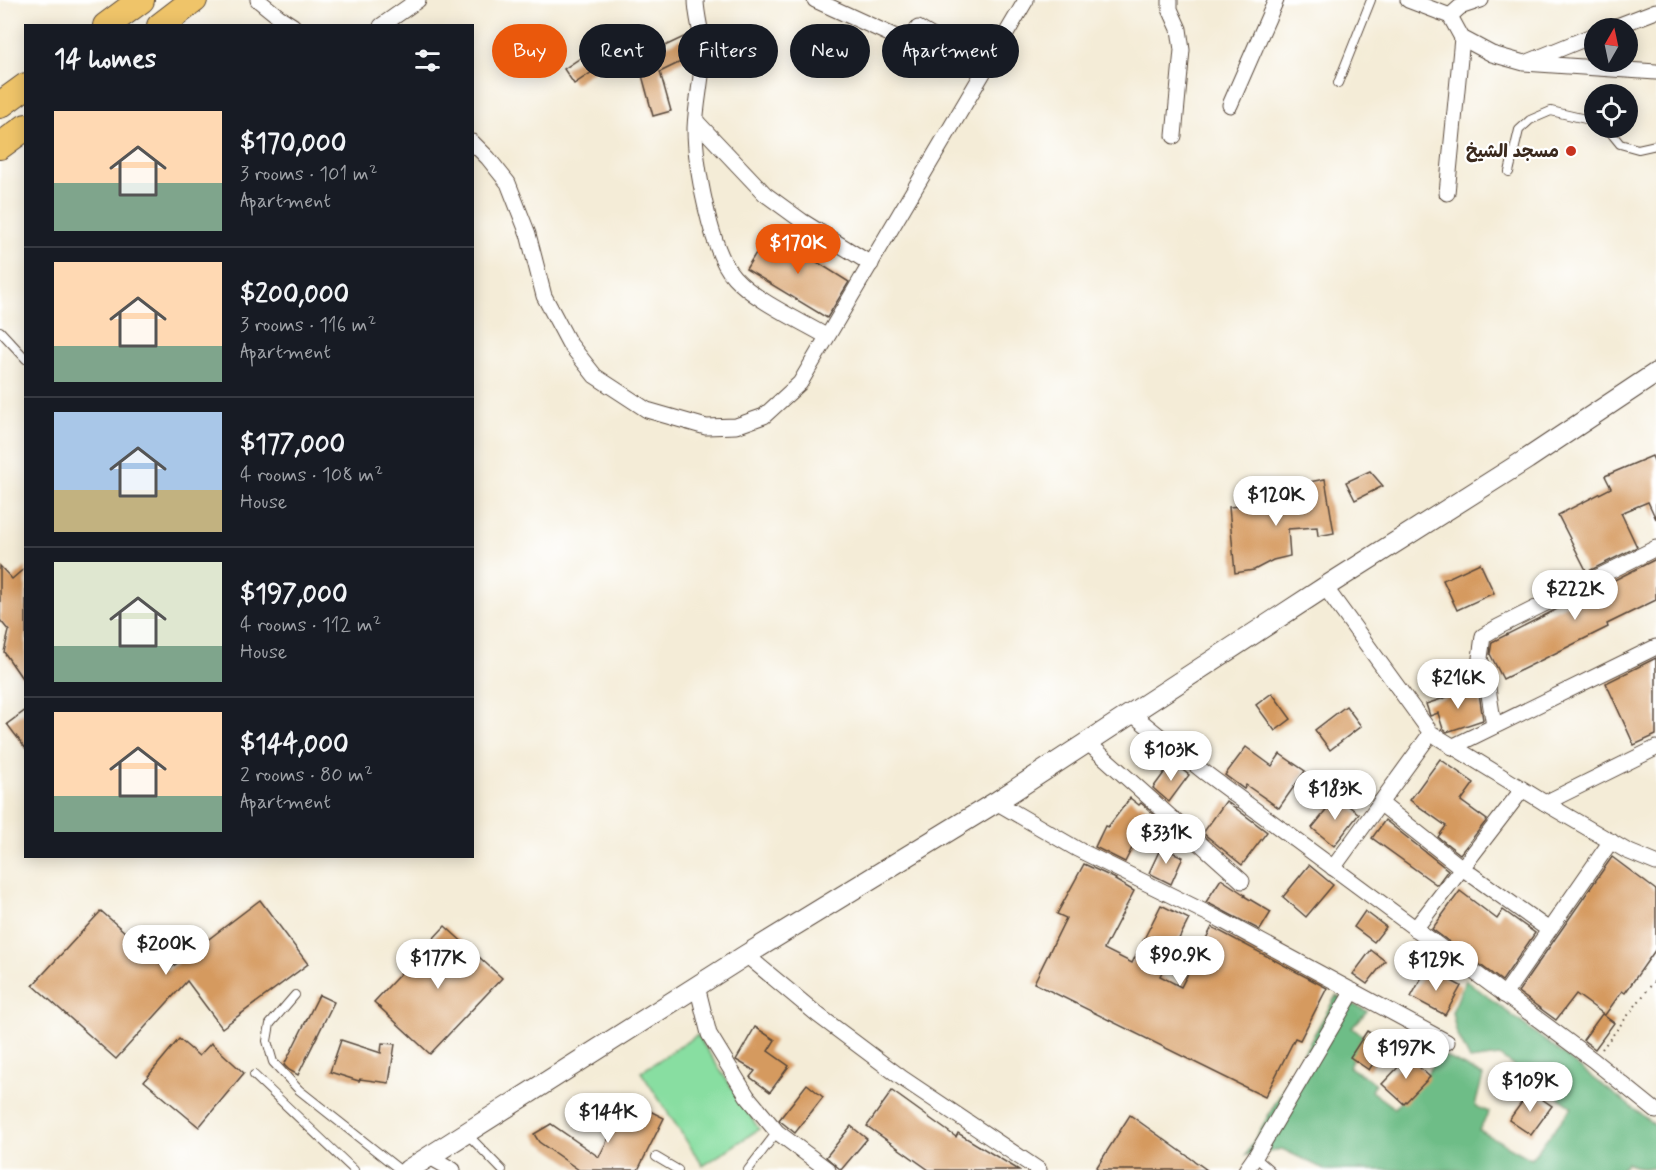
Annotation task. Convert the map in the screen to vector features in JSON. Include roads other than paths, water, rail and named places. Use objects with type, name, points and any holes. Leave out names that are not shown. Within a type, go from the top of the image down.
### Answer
[{"type":"highway","points":[[163,24],[194,0]]},
{"type":"highway","points":[[109,24],[137,2]]},
{"type":"highway","points":[[0,105],[24,87]]},
{"type":"highway","points":[[0,146],[24,128]]},
{"type":"street","points":[[258,0],[290,24]]},
{"type":"street","points":[[384,24],[418,0]]},
{"type":"street","points":[[696,0],[696,13],[704,52],[696,121],[697,162],[716,247],[733,276],[752,293],[826,336]]},
{"type":"street","points":[[815,0],[882,31]]},
{"type":"street","points":[[1012,24],[1026,0]]},
{"type":"street","points":[[1170,0],[1170,9],[1179,29],[1182,50],[1174,136]]},
{"type":"street","points":[[1230,105],[1276,0]]},
{"type":"street","points":[[1408,0],[1456,8],[1480,0]]},
{"type":"street","points":[[1638,18],[1656,11],[1652,0]]},
{"type":"street","points":[[1447,193],[1462,38],[1456,8]]},
{"type":"street","points":[[1462,38],[1492,54],[1524,63],[1656,72]]},
{"type":"street","points":[[1524,63],[1584,39]]},
{"type":"street","points":[[474,144],[508,183],[528,234],[544,297],[569,343],[595,376],[647,410],[706,427],[736,426],[764,416],[800,383],[980,78]]},
{"type":"street","points":[[696,121],[765,194],[802,221],[871,264]]},
{"type":"street","points":[[408,1170],[697,986],[996,802],[1325,587],[1527,459],[1656,373]]},
{"type":"street","points":[[1494,726],[1487,682],[1480,658],[1483,636],[1656,548]]},
{"type":"street","points":[[1325,587],[1431,733],[1522,790],[1627,851],[1654,862]]},
{"type":"street","points":[[1452,747],[1656,647]]},
{"type":"street","points":[[1131,713],[1204,772],[1593,1060],[1656,1111]]},
{"type":"street","points":[[1333,868],[1431,733]]},
{"type":"street","points":[[1087,742],[1242,881]]},
{"type":"street","points":[[1545,803],[1656,748]]},
{"type":"street","points":[[1415,929],[1522,790]]},
{"type":"street","points":[[996,802],[1077,849],[1221,920],[1447,1042]]},
{"type":"street","points":[[1380,803],[1462,868],[1549,930]]},
{"type":"street","points":[[1504,995],[1611,841]]},
{"type":"street","points":[[746,956],[818,1015],[902,1078],[1039,1170]]},
{"type":"street","points":[[697,986],[709,1034],[747,1096],[777,1132],[828,1170]]},
{"type":"street","points":[[1246,1170],[1353,991]]},
{"type":"street","points":[[430,1157],[453,1170]]},
{"type":"lane","points":[[1338,83],[1371,0]]},
{"type":"lane","points":[[1509,171],[1519,130],[1530,120],[1551,111],[1584,119]]},
{"type":"lane","points":[[1615,138],[1620,144],[1638,149],[1656,144]]},
{"type":"lane","points":[[0,331],[24,357]]},
{"type":"lane","points":[[295,995],[270,1024],[267,1041],[273,1062],[299,1090],[400,1170]]},
{"type":"lane","points":[[254,1075],[354,1170]]},
{"type":"lane","points":[[748,1170],[777,1132]]},
{"type":"lane","points":[[465,1133],[502,1170]]},
{"type":"lane","points":[[656,1156],[678,1170]]},
{"type":"lane","points":[[1255,1157],[1270,1170]]},
{"type":"place","name":"مسجد الشيخ","points":[[1571,151]]}]
